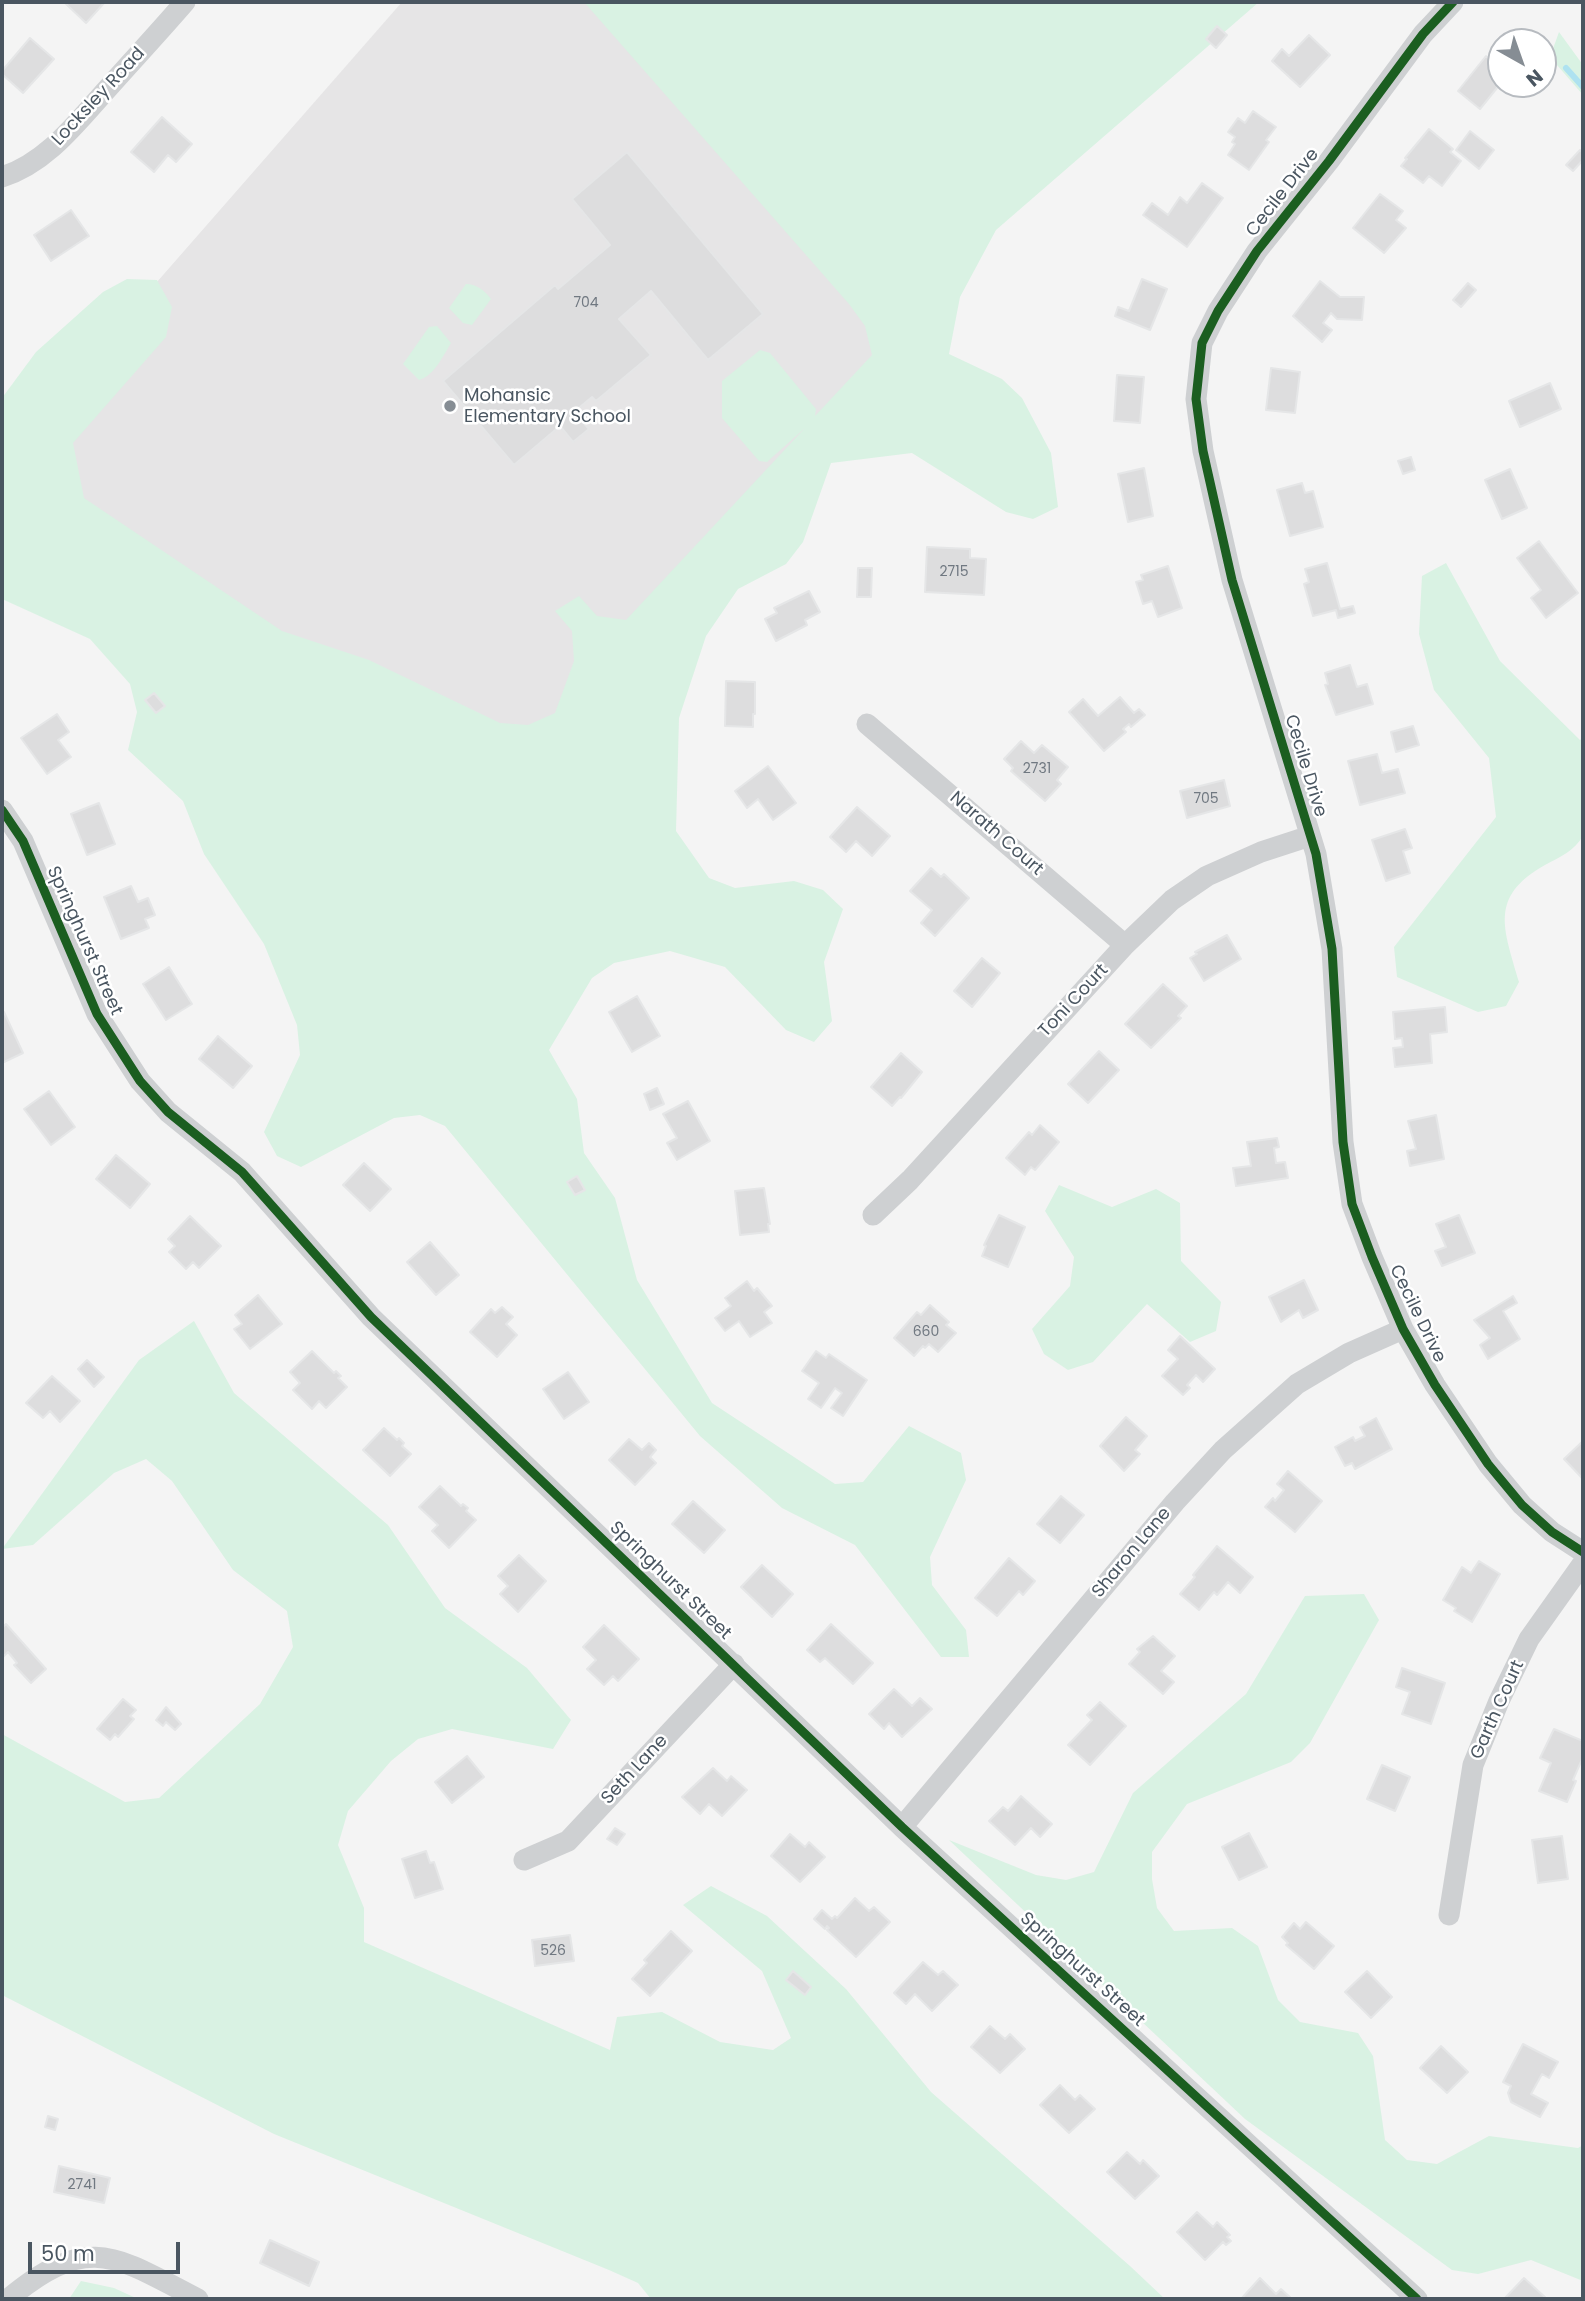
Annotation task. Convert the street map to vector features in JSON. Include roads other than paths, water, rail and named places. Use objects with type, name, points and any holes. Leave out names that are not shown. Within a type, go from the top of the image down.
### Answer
[{"type":"street","name":"Locksley Road","points":[[2,177],[40,159],[185,2]]},
{"type":"street","name":"Cecile Drive","points":[[1453,2],[1423,34],[1329,161],[1257,251],[1218,311],[1202,343],[1196,399],[1203,450],[1232,580],[1316,853],[1332,949],[1343,1142],[1352,1204],[1404,1329],[1435,1385],[1488,1464],[1522,1505],[1552,1532],[1583,1552]]},
{"type":"street","name":"Narath Court","points":[[867,724],[1125,945]]},
{"type":"street","name":"Springhurst Street","points":[[2,810],[23,841],[97,1014],[140,1081],[168,1112],[242,1172],[371,1317],[902,1827],[1417,2299]]},
{"type":"street","name":"Toni Court","points":[[873,1215],[910,1180],[1125,945],[1172,900],[1207,876],[1261,852],[1310,836]]},
{"type":"street","name":"Sharon Lane","points":[[902,1827],[1175,1502],[1223,1450],[1297,1384],[1349,1353],[1404,1329]]},
{"type":"street","name":"Garth Court","points":[[1449,1915],[1473,1765],[1499,1701],[1529,1639],[1583,1563]]},
{"type":"street","name":"Seth Lane","points":[[524,1860],[568,1841],[734,1664]]},
{"type":"street","points":[[8,2299],[33,2278],[57,2265],[79,2257],[97,2256],[130,2264],[198,2299]]},
{"type":"waterway","points":[[1566,68],[1583,87]]},
{"type":"place","name":"Mohansic Elementary School","points":[[450,406]]}]
